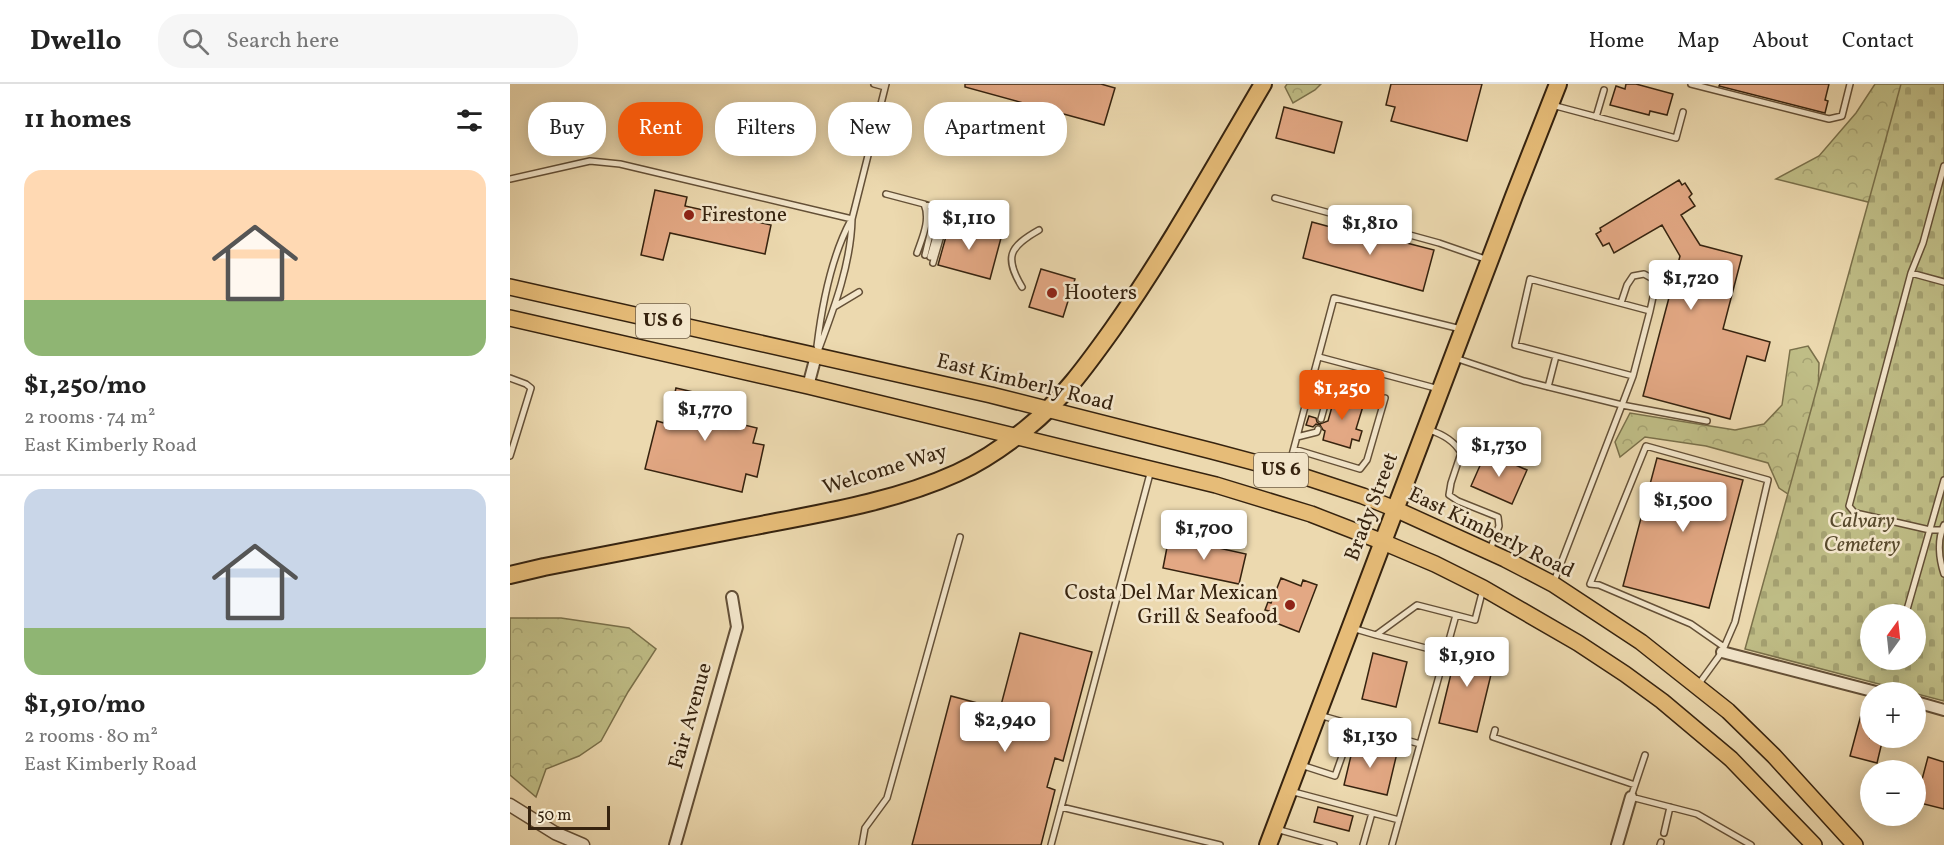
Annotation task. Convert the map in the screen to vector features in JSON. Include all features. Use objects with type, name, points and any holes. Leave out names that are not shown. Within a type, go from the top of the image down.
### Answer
[{"type":"highway","name":"Welcome Way","points":[[510,575],[824,513],[888,497],[959,472],[1016,436],[1028,428],[1065,391],[1132,302],[1263,84]]},
{"type":"highway","name":"Brady Street","points":[[1268,845],[1558,84]]},
{"type":"main road","name":"US 6","points":[[510,287],[816,356]]},
{"type":"main road","name":"US 6","points":[[510,318],[808,386],[1215,485],[1311,514],[1383,542],[1483,588],[1578,643],[1662,701],[1731,759],[1814,845]]},
{"type":"main road","name":"East Kimberly Road","points":[[816,356],[991,395],[1287,471],[1363,496],[1489,551],[1553,584],[1641,642],[1697,686],[1728,711],[1773,756],[1855,845]]},
{"type":"street","points":[[808,386],[816,356]]},
{"type":"street","name":"Fair Avenue","points":[[675,845],[737,627],[732,597]]},
{"type":"street","points":[[1723,649],[1860,687]]},
{"type":"street","points":[[1926,705],[1944,710]]},
{"type":"street","points":[[1617,845],[1631,797]]},
{"type":"street","points":[[510,805],[555,833],[584,845]]},
{"type":"lane","points":[[816,356],[834,307],[852,240],[852,219],[885,85],[874,84]]},
{"type":"lane","points":[[1691,84],[1829,119],[1842,116],[1850,84]]},
{"type":"lane","points":[[1596,117],[1604,90]]},
{"type":"lane","points":[[1551,105],[1676,138],[1683,111]]},
{"type":"lane","points":[[510,179],[590,161],[620,164],[852,219]]},
{"type":"lane","points":[[1944,166],[1923,243],[1911,273],[1850,506],[1854,512],[1860,514],[1930,530],[1943,528],[1941,563],[1944,574]]},
{"type":"lane","points":[[886,194],[924,204],[933,207],[937,211],[941,219],[929,258],[934,218],[933,207]]},
{"type":"lane","points":[[1275,198],[1439,243],[1490,260]]},
{"type":"lane","points":[[917,253],[926,223],[924,204]]},
{"type":"lane","points":[[816,356],[822,310],[842,237],[852,219]]},
{"type":"lane","points":[[1022,287],[1011,266],[1015,247],[1039,230]]},
{"type":"lane","points":[[1911,273],[1944,282]]},
{"type":"lane","points":[[1553,584],[1633,376],[1655,288],[1653,279],[1644,274],[1633,276],[1627,285],[1621,303]]},
{"type":"lane","points":[[1633,376],[1515,345],[1530,279],[1650,310]]},
{"type":"lane","points":[[834,307],[859,292]]},
{"type":"lane","points":[[1287,471],[1334,298],[1463,330]]},
{"type":"lane","points":[[1548,387],[1556,356]]},
{"type":"lane","points":[[1319,357],[1441,390]]},
{"type":"lane","points":[[1453,357],[1524,381],[1622,405],[1707,421]]},
{"type":"lane","points":[[510,378],[531,388],[510,456]]},
{"type":"lane","points":[[1321,419],[1330,383]]},
{"type":"lane","points":[[1294,449],[1360,469],[1367,460],[1385,398]]},
{"type":"lane","points":[[1297,437],[1317,432],[1318,429]]},
{"type":"lane","points":[[1426,429],[1442,434],[1457,446],[1461,453],[1449,495],[1498,517],[1499,526],[1489,551]]},
{"type":"lane","points":[[1697,686],[1723,649],[1735,622],[1768,480],[1646,447],[1590,584],[1599,585],[1682,620],[1723,649]]},
{"type":"lane","points":[[1051,845],[1151,469]]},
{"type":"lane","points":[[1909,604],[1944,480]]},
{"type":"lane","points":[[862,845],[865,828],[887,798],[960,537]]},
{"type":"lane","points":[[1376,635],[1416,605],[1475,620],[1483,588]]},
{"type":"lane","points":[[1392,845],[1456,615]]},
{"type":"lane","points":[[1350,627],[1444,653]]},
{"type":"lane","points":[[1318,715],[1420,744]]},
{"type":"lane","points":[[1299,764],[1335,776],[1353,725]]},
{"type":"lane","points":[[1495,730],[1493,737],[1635,785]]},
{"type":"lane","points":[[1646,755],[1631,797],[1697,814],[1751,845]]},
{"type":"lane","points":[[1289,791],[1399,820]]},
{"type":"lane","points":[[1061,807],[1220,845]]},
{"type":"lane","points":[[1664,833],[1670,807]]},
{"type":"lane","points":[[1363,845],[1372,813]]},
{"type":"lane","points":[[1275,828],[1334,845]]},
{"type":"green space","points":[[1287,84],[1321,84],[1293,103],[1285,87]]},
{"type":"green space","points":[[1875,84],[1911,84],[1876,204],[1776,179],[1819,156],[1856,113]]},
{"type":"green space","name":"Calvary Cemetery","points":[[1901,84],[1944,84],[1944,701],[1926,696],[1926,682],[1871,682],[1745,649]]},
{"type":"green space","points":[[1808,346],[1819,363],[1817,432],[1803,504],[1779,488],[1768,463],[1706,446],[1645,437],[1620,457],[1615,442],[1630,413],[1735,430],[1764,424],[1782,405],[1790,350]]},
{"type":"green space","points":[[510,618],[561,618],[629,628],[656,649],[628,692],[601,741],[579,756],[546,769],[536,797],[510,775]]},
{"type":"building","points":[[965,84],[1101,84],[1115,88],[1104,125],[1067,115],[1067,102],[1020,102],[965,87]]},
{"type":"building","points":[[1391,84],[1482,84],[1467,141],[1391,121],[1395,107],[1386,105]]},
{"type":"building","points":[[1626,84],[1636,84],[1673,94],[1667,115],[1650,111],[1649,115],[1610,105],[1616,86],[1625,89]]},
{"type":"building","points":[[1720,84],[1829,84],[1825,100],[1828,101],[1825,113],[1719,86]]},
{"type":"building","points":[[1284,107],[1342,122],[1334,153],[1276,138]]},
{"type":"building","points":[[1679,180],[1682,185],[1685,183],[1692,194],[1689,197],[1695,206],[1681,215],[1700,245],[1742,256],[1723,329],[1770,342],[1765,361],[1747,356],[1730,419],[1643,396],[1680,256],[1662,225],[1614,253],[1609,243],[1603,246],[1596,234],[1601,231],[1600,228]]},
{"type":"building","name":"Firestone","points":[[655,190],[687,197],[685,206],[771,225],[765,254],[670,233],[663,260],[641,255]]},
{"type":"building","points":[[1312,222],[1390,243],[1391,239],[1434,250],[1423,291],[1303,258]]},
{"type":"building","points":[[947,223],[1001,238],[990,279],[938,265],[947,233]]},
{"type":"building","name":"Hooters","points":[[1041,269],[1075,279],[1063,317],[1029,307]]},
{"type":"building","points":[[676,388],[745,404],[740,424],[757,428],[753,443],[764,445],[757,477],[746,474],[742,492],[645,469],[657,421],[664,423],[668,404],[672,405]]},
{"type":"building","points":[[1345,392],[1357,396],[1356,400],[1364,403],[1356,429],[1362,431],[1359,441],[1352,439],[1350,448],[1323,440],[1325,431],[1320,425],[1316,424],[1313,427],[1306,425],[1309,416],[1316,418],[1320,424],[1328,421],[1335,396],[1343,398]]},
{"type":"building","points":[[1486,452],[1527,470],[1512,504],[1471,486]]},
{"type":"building","points":[[1657,458],[1743,480],[1709,608],[1623,586]]},
{"type":"building","points":[[1169,537],[1246,554],[1239,584],[1163,568]]},
{"type":"building","name":"Costa Del Mar Mexican Grill & Seafood","points":[[1281,578],[1301,586],[1303,580],[1317,585],[1299,632],[1266,619],[1269,611],[1265,610],[1268,602],[1271,603]]},
{"type":"building","points":[[1020,633],[1092,652],[1063,761],[1055,758],[1047,787],[1055,790],[1041,845],[912,845],[951,696],[1000,709]]},
{"type":"building","points":[[1458,645],[1496,654],[1477,732],[1439,723]]},
{"type":"building","points":[[1373,653],[1407,662],[1396,707],[1362,699]]},
{"type":"building","points":[[1860,719],[1860,748],[1881,748],[1878,760],[1850,756]]},
{"type":"building","points":[[1354,743],[1397,753],[1387,795],[1344,785]]},
{"type":"building","points":[[1928,757],[1944,762],[1944,809],[1926,804]]},
{"type":"building","points":[[1318,807],[1353,816],[1349,831],[1314,822]]},
{"type":"place","name":"Firestone","points":[[689,215]]},
{"type":"place","name":"Hooters","points":[[1052,293]]},
{"type":"place","name":"Costa Del Mar Mexican Grill & Seafood","points":[[1290,605]]}]
